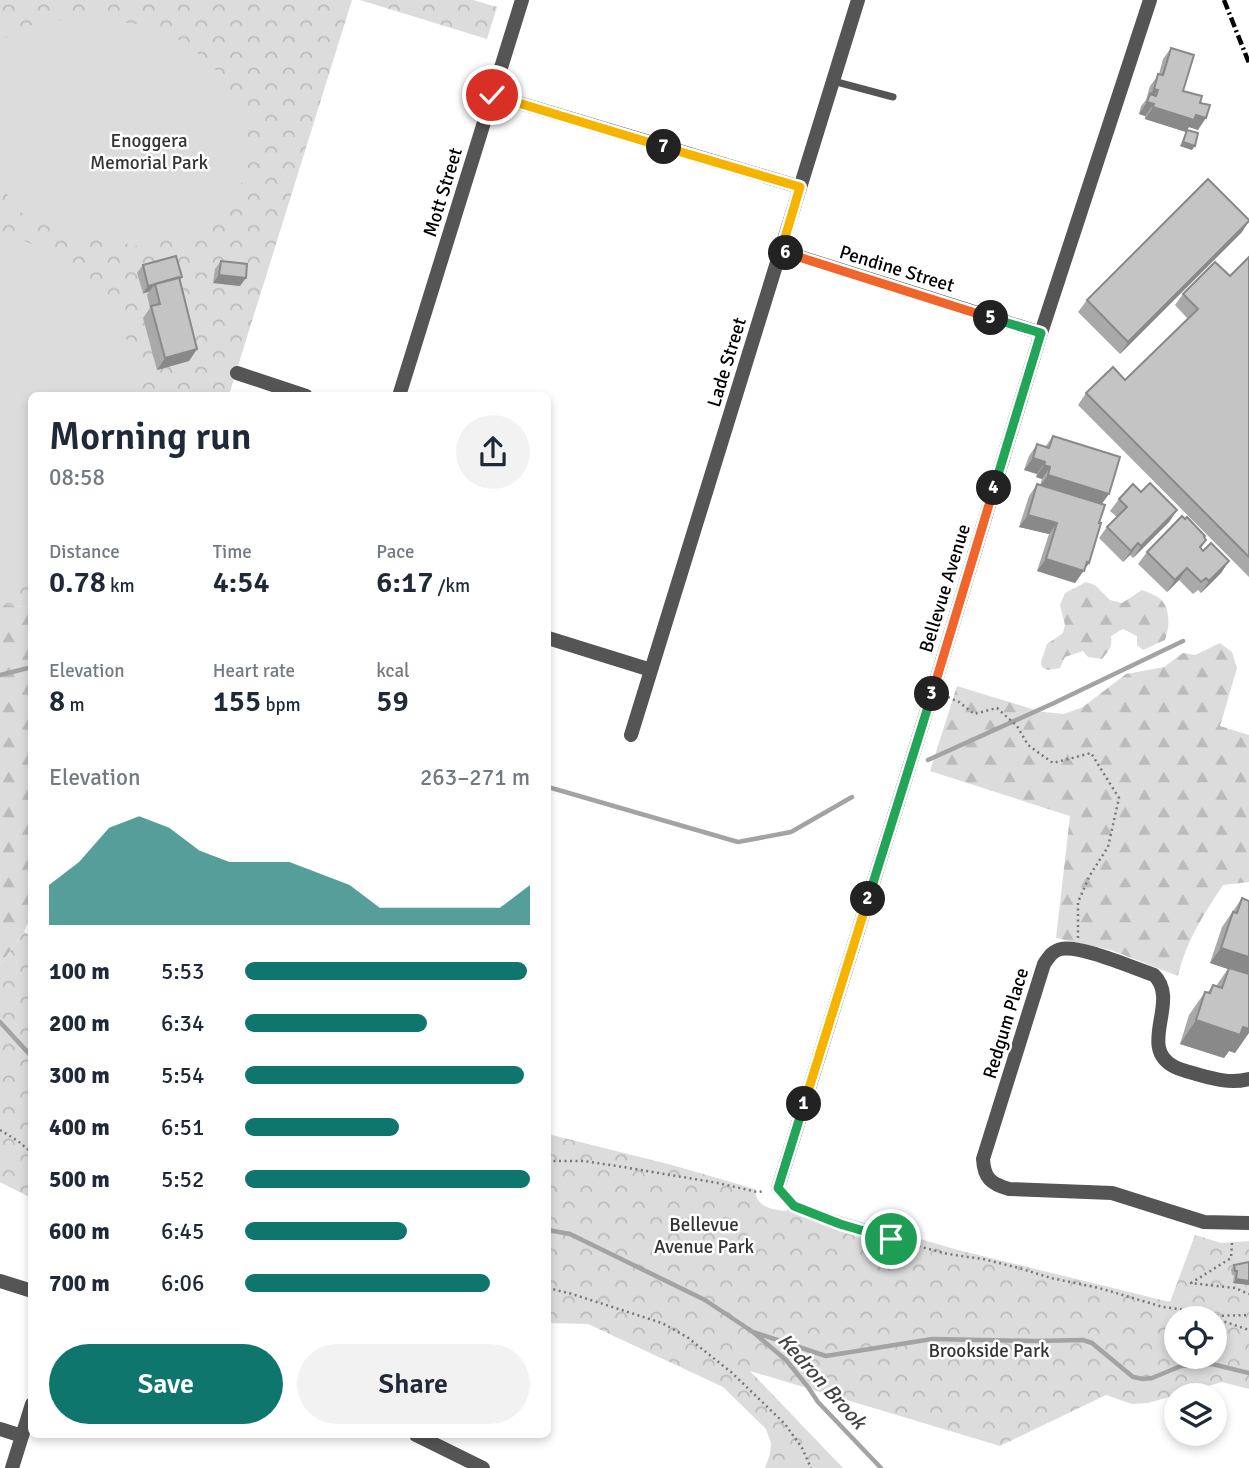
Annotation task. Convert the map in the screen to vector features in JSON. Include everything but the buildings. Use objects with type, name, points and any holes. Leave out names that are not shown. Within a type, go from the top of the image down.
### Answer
[{"type":"street","name":"Mott Street","points":[[400,392],[522,0]]},
{"type":"street","name":"Lade Street","points":[[631,735],[858,0]]},
{"type":"street","name":"Bellevue Avenue","points":[[778,1188],[1041,333],[1150,0]]},
{"type":"street","points":[[492,95],[800,187]]},
{"type":"street","name":"Pendine Street","points":[[781,251],[1041,333]]},
{"type":"street","points":[[237,373],[294,392]]},
{"type":"street","points":[[551,639],[651,670]]},
{"type":"street","name":"Redgum Place","points":[[1249,1079],[1216,1080],[1174,1067],[1163,1059],[1158,1050],[1157,1041],[1164,1002],[1160,981],[1154,975],[1082,951],[1063,948],[1050,955],[1044,964],[983,1159],[984,1170],[990,1180],[1009,1189],[1112,1193],[1204,1222],[1249,1223]]},
{"type":"street","points":[[0,1281],[28,1290]]},
{"type":"street","points":[[12,1468],[28,1417]]},
{"type":"street","points":[[0,1429],[22,1436]]},
{"type":"street","points":[[422,1438],[483,1468]]},
{"type":"lane","points":[[833,81],[893,97]]},
{"type":"path","points":[[948,697],[960,702],[974,714],[997,708],[1017,726],[1028,746],[1053,763],[1091,753],[1119,798],[1108,847],[1090,875],[1078,902],[1077,940],[1082,951]]},
{"type":"path","points":[[0,1130],[19,1140],[28,1149]]},
{"type":"path","points":[[551,1161],[584,1161],[757,1192],[778,1188],[794,1206],[840,1224],[948,1254],[983,1259],[1099,1288],[1164,1307]]},
{"type":"path","points":[[1232,1242],[1231,1258],[1191,1283],[1235,1288],[1249,1294]]},
{"type":"path","points":[[551,1289],[662,1323],[687,1336],[731,1372],[785,1424],[802,1448],[811,1468]]},
{"type":"path","points":[[1227,1316],[1249,1315]]},
{"type":"path","points":[[1227,1322],[1249,1330]]},
{"type":"green space","name":"Enoggera Memorial Park","points":[[0,0],[352,0],[230,392],[28,392],[28,608],[0,604]]},
{"type":"green space","points":[[360,0],[473,0],[497,7],[487,39]]},
{"type":"green space","points":[[86,18],[137,24],[186,43],[226,79],[247,123],[246,173],[229,210],[191,235],[138,246],[70,234],[22,213],[0,186],[0,40],[35,23]]},
{"type":"green space","points":[[0,233],[59,253],[109,297],[138,367],[136,392],[28,392],[28,585],[0,584]]},
{"type":"green space","points":[[1086,582],[1095,585],[1110,600],[1122,603],[1142,590],[1158,597],[1165,606],[1168,617],[1165,640],[1143,650],[1137,645],[1137,636],[1123,629],[1111,636],[1111,646],[1102,659],[1088,657],[1083,651],[1065,657],[1060,668],[1047,670],[1042,667],[1047,644],[1063,633],[1065,625],[1060,605],[1065,593]]},
{"type":"green space","points":[[0,604],[28,608],[28,923],[0,965]]},
{"type":"green space","points":[[1220,643],[1232,652],[1237,668],[1220,726],[1249,735],[1249,882],[1223,885],[1191,939],[1178,976],[1111,950],[1056,938],[1070,816],[930,771],[957,686],[1042,712],[1064,714],[1083,707],[1126,674],[1164,667],[1183,653],[1195,655]]},
{"type":"green space","points":[[24,932],[28,934],[28,1196],[0,1182],[0,965]]},
{"type":"green space","name":"Brookside Park","points":[[551,1135],[755,1189],[758,1200],[769,1208],[786,1211],[796,1203],[958,1250],[1170,1302],[1195,1235],[1221,1243],[1249,1241],[1249,1389],[1222,1382],[1164,1383],[1164,1398],[1132,1404],[1106,1395],[1000,1446],[750,1371],[843,1468],[765,1468],[771,1443],[766,1429],[723,1387],[588,1324],[551,1323]]},
{"type":"waterway","points":[[928,760],[1183,641]]},
{"type":"waterway","points":[[0,675],[28,668]]},
{"type":"waterway","points":[[551,788],[738,842],[791,832],[852,797]]},
{"type":"waterway","name":"Kedron Brook","points":[[0,1022],[28,1053]]},
{"type":"waterway","name":"Kedron Brook","points":[[551,1231],[570,1234],[705,1300],[753,1332],[786,1360],[818,1402],[881,1468]]},
{"type":"waterway","points":[[753,1332],[826,1356],[932,1339],[1083,1340],[1092,1343],[1133,1377],[1143,1379],[1181,1366],[1212,1364],[1249,1373]]},
{"type":"railway","points":[[1224,0],[1249,63]]},
{"type":"route","points":[[492,95],[800,187],[781,251],[1041,333],[778,1188],[794,1206],[840,1224],[891,1239]]},
{"type":"park label","name":"Bellevue Avenue Park","points":[[704,1235]]}]
